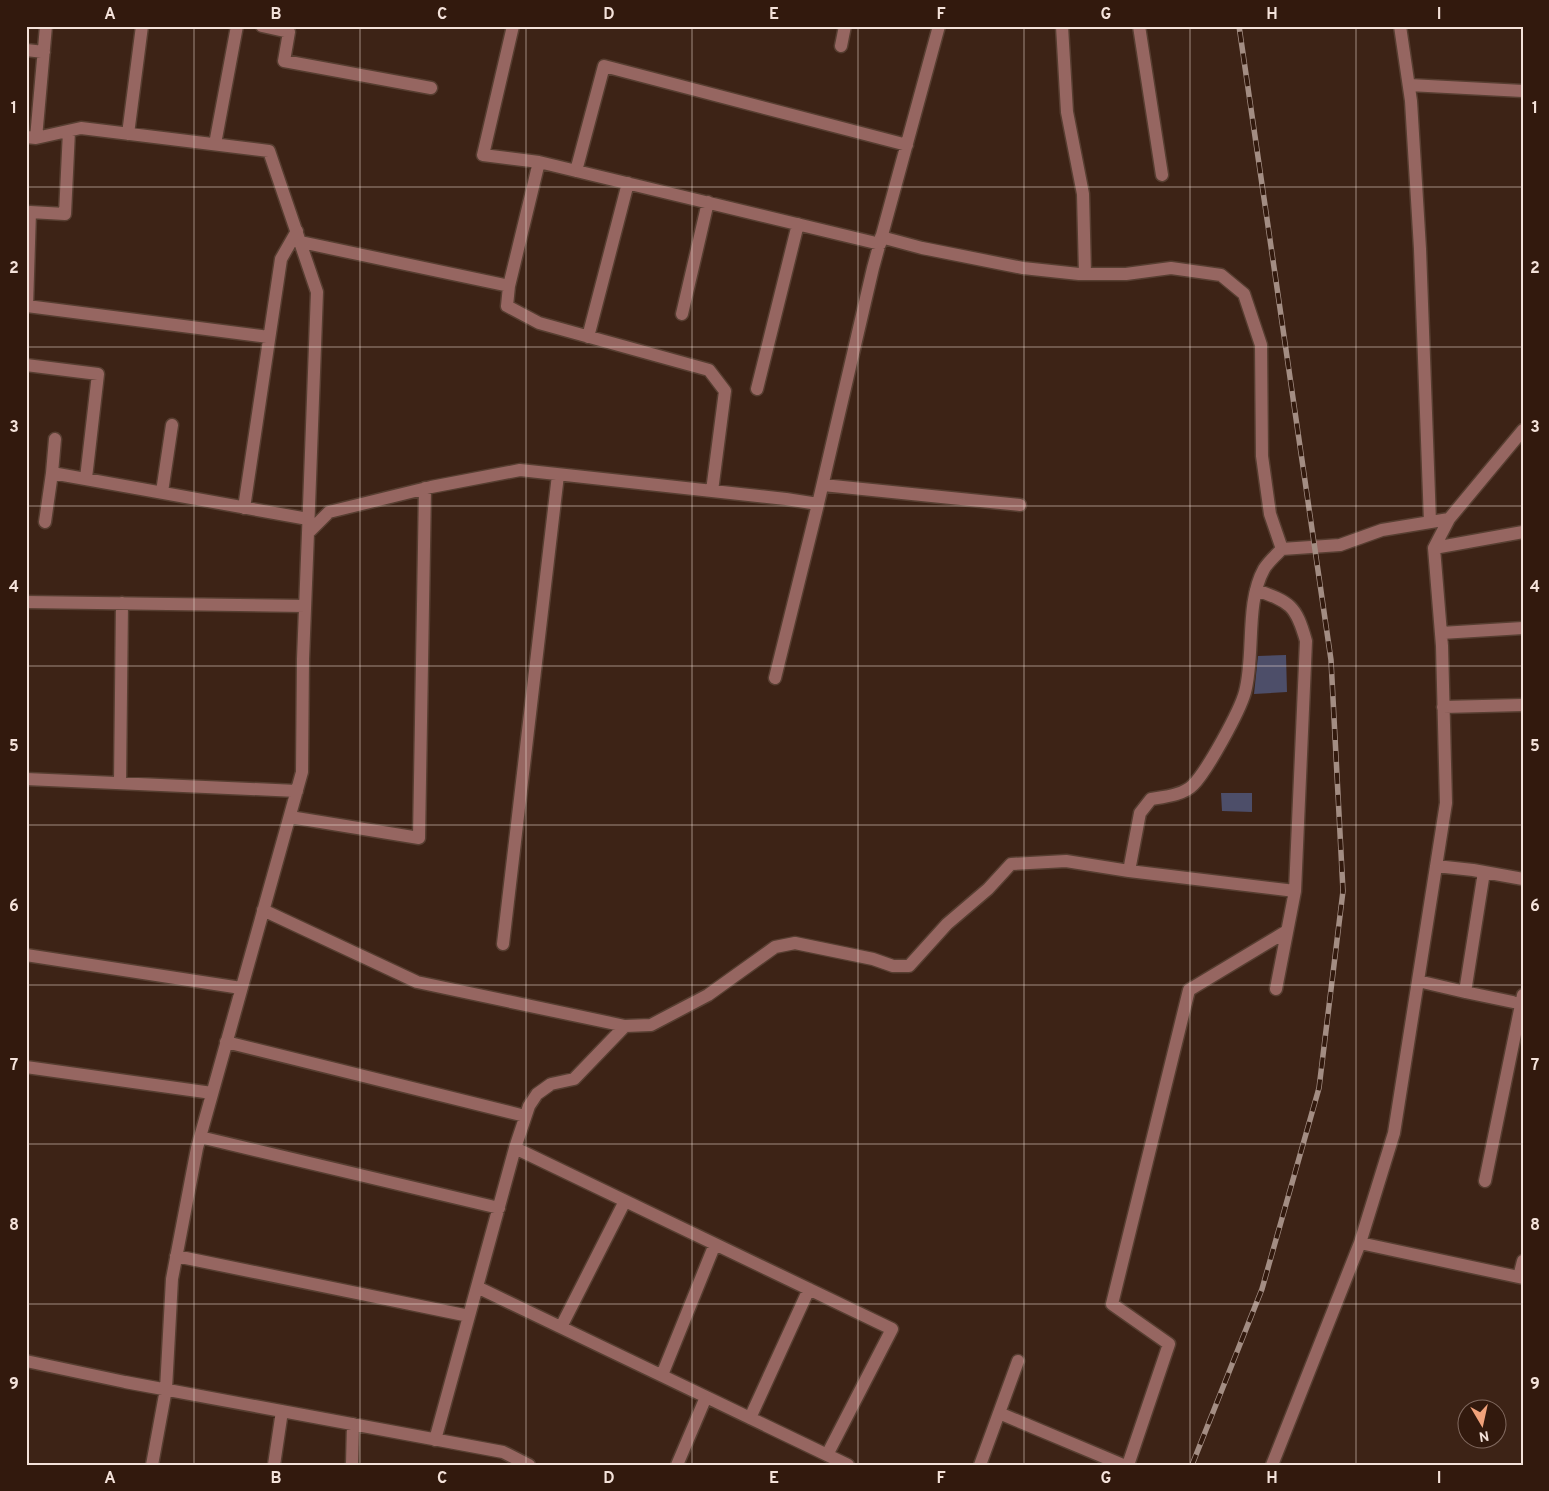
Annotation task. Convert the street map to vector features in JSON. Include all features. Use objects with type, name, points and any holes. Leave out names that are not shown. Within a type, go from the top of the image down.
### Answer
[{"type":"street","points":[[46,26],[31,138],[81,128],[269,151],[317,292],[305,606],[302,772],[200,1137],[172,1279],[166,1389],[152,1465]]},
{"type":"street","points":[[128,134],[142,26]]},
{"type":"street","points":[[215,144],[237,26]]},
{"type":"street","points":[[262,26],[288,32],[284,61],[431,88]]},
{"type":"street","points":[[513,26],[483,155],[540,162],[798,224],[1023,268],[1085,274],[1126,274],[1171,268],[1221,275],[1244,294],[1260,345],[1262,456],[1270,514],[1282,549]]},
{"type":"street","points":[[840,46],[845,26]]},
{"type":"street","points":[[775,678],[823,485],[880,240],[939,26]]},
{"type":"street","points":[[1062,26],[1067,112],[1082,194],[1085,274]]},
{"type":"street","points":[[1139,26],[1162,175]]},
{"type":"street","points":[[1400,26],[1409,85],[1420,249],[1430,522]]},
{"type":"street","points":[[26,50],[44,52]]},
{"type":"street","points":[[576,171],[604,66],[907,145]]},
{"type":"street","points":[[1409,85],[1523,91]]},
{"type":"street","points":[[69,131],[65,214],[30,212],[27,306],[269,337]]},
{"type":"street","points":[[540,162],[509,286],[507,306],[539,323],[709,370],[724,391],[712,491]]},
{"type":"street","points":[[588,336],[628,183]]},
{"type":"street","points":[[682,314],[708,202]]},
{"type":"street","points":[[757,389],[798,224]]},
{"type":"street","points":[[244,508],[281,259],[299,237]]},
{"type":"street","points":[[299,237],[509,286]]},
{"type":"street","points":[[26,365],[98,374],[86,478]]},
{"type":"street","points":[[162,492],[172,425]]},
{"type":"street","points":[[1272,1465],[1360,1243],[1394,1133],[1446,804],[1441,633],[1434,548],[1449,519],[1523,430]]},
{"type":"street","points":[[46,522],[54,439]]},
{"type":"street","points":[[308,533],[329,512],[425,488],[520,470],[818,504]]},
{"type":"street","points":[[52,473],[308,520]]},
{"type":"street","points":[[503,944],[558,475]]},
{"type":"street","points":[[823,485],[1020,505]]},
{"type":"street","points":[[290,817],[419,838],[425,488]]},
{"type":"street","points":[[1129,871],[1140,813],[1151,799],[1169,796],[1193,786],[1224,736],[1245,693],[1256,590],[1264,568],[1282,549],[1340,545],[1382,530],[1449,519]]},
{"type":"street","points":[[1434,548],[1523,532]]},
{"type":"street","points":[[1256,590],[1284,600],[1300,618],[1306,641],[1295,891],[1276,989]]},
{"type":"street","points":[[26,602],[305,606]]},
{"type":"street","points":[[120,783],[122,603]]},
{"type":"street","points":[[1441,633],[1523,628]]},
{"type":"street","points":[[1444,706],[1523,705]]},
{"type":"street","points":[[26,779],[297,791]]},
{"type":"street","points":[[263,910],[417,982],[625,1026],[651,1025],[708,995],[775,947],[795,943],[873,959],[893,966],[909,966],[946,924],[988,889],[1010,864],[1066,861],[1129,871],[1295,891]]},
{"type":"street","points":[[1436,866],[1523,879]]},
{"type":"street","points":[[1464,992],[1484,872]]},
{"type":"street","points":[[1128,1465],[1169,1344],[1112,1304],[1189,990],[1287,931]]},
{"type":"street","points":[[26,956],[241,988]]},
{"type":"street","points":[[1418,981],[1464,992],[1518,998],[1485,1181]]},
{"type":"street","points":[[435,1440],[525,1116],[537,1094],[551,1084],[574,1079],[625,1026]]},
{"type":"street","points":[[226,1042],[525,1116]]},
{"type":"street","points":[[26,1067],[212,1093]]},
{"type":"street","points":[[200,1137],[499,1208]]},
{"type":"street","points":[[515,1148],[892,1329],[827,1455]]},
{"type":"street","points":[[561,1327],[625,1201]]},
{"type":"street","points":[[1360,1243],[1521,1278],[1523,1261]]},
{"type":"street","points":[[662,1375],[715,1244]]},
{"type":"street","points":[[176,1256],[469,1316]]},
{"type":"street","points":[[477,1287],[848,1465]]},
{"type":"street","points":[[750,1418],[809,1289]]},
{"type":"street","points":[[26,1361],[503,1452],[529,1465]]},
{"type":"street","points":[[980,1465],[1018,1361]]},
{"type":"street","points":[[677,1465],[706,1397]]},
{"type":"street","points":[[274,1465],[282,1411]]},
{"type":"street","points":[[999,1414],[1123,1465]]},
{"type":"street","points":[[352,1465],[353,1424]]},
{"type":"building","points":[[1286,655],[1287,692],[1254,694],[1258,656]]},
{"type":"building","points":[[1221,793],[1252,793],[1252,812],[1222,811]]},
{"type":"railway","points":[[1192,1465],[1262,1289],[1319,1088],[1343,891],[1331,660],[1239,26]]}]
